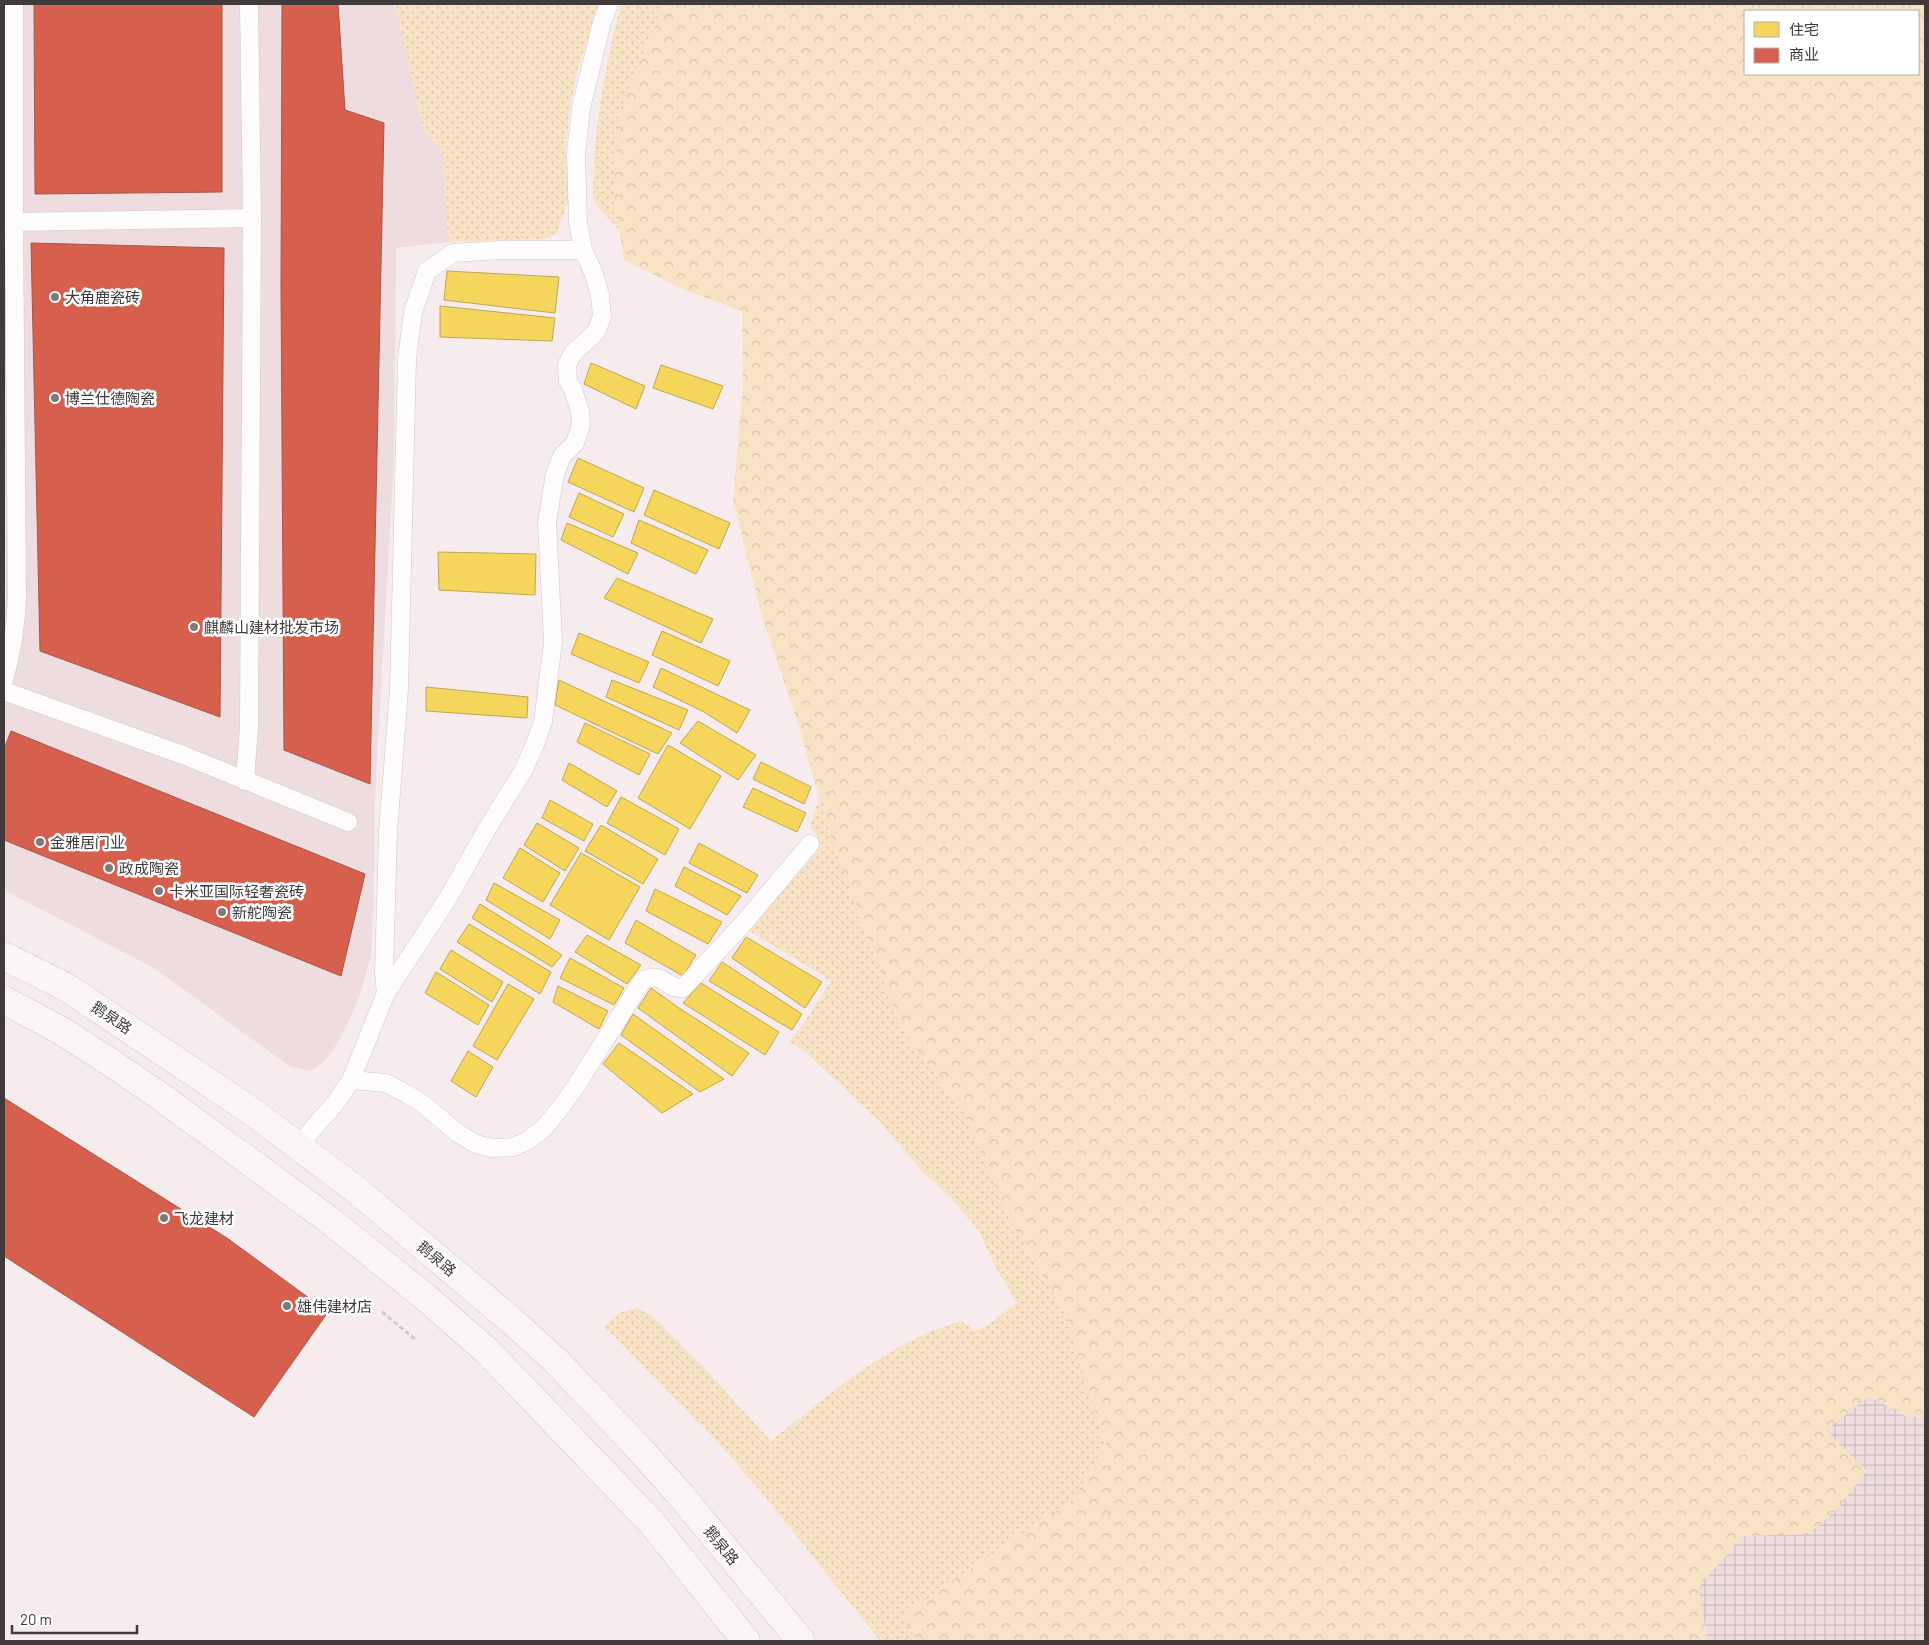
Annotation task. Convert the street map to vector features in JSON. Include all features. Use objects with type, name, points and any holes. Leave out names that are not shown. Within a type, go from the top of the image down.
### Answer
[{"type":"main road","name":"鹅泉路","points":[[4,956],[80,996],[232,1097],[354,1188],[512,1321],[554,1360],[678,1492],[801,1641]]},
{"type":"main road","points":[[4,1000],[60,1030],[107,1060],[226,1143],[364,1247],[445,1314],[528,1391],[652,1523],[746,1641]]},
{"type":"lane","points":[[4,680],[11,656],[16,627],[14,4]]},
{"type":"lane","points":[[245,781],[249,716],[252,218],[249,4]]},
{"type":"lane","points":[[298,1146],[337,1101],[351,1080],[386,993],[448,898],[488,826],[522,771],[543,722],[547,674],[553,642],[547,522],[554,474],[562,456],[575,442],[581,425],[580,411],[568,381],[567,365],[573,353],[596,332],[602,318],[600,295],[594,274],[582,250],[576,194],[576,154],[581,108],[597,39],[608,4]]},
{"type":"lane","points":[[14,222],[252,218]]},
{"type":"lane","points":[[386,993],[384,973],[388,832],[399,690],[407,359],[413,312],[427,271],[453,253],[500,250],[582,250]]},
{"type":"lane","points":[[4,691],[183,755],[348,822]]},
{"type":"lane","points":[[351,1080],[386,1083],[405,1092],[423,1104],[459,1134],[476,1144],[492,1148],[513,1147],[527,1141],[543,1129],[576,1086],[642,981],[651,977],[660,977],[676,988],[683,988],[742,925],[810,844]]},
{"type":"path","points":[[378,1308],[419,1343]]},
{"type":"shaded area","name":"麒麟山建材批发市场","points":[[4,4],[395,4],[424,130],[443,152],[448,242],[396,248],[394,458],[375,796],[371,956],[360,995],[342,1036],[326,1060],[311,1071],[289,1066],[154,968],[4,890]]},
{"type":"shaded area","points":[[1869,1396],[1908,1417],[1925,1416],[1925,1641],[1708,1641],[1698,1588],[1742,1536],[1809,1534],[1826,1430]]},
{"type":"green space","points":[[395,4],[600,4],[578,68],[569,113],[566,149],[570,196],[556,235],[542,239],[448,242],[443,152],[424,130]]},
{"type":"green space","points":[[621,4],[667,4],[657,20],[619,113],[614,193],[620,231],[593,201],[593,177],[601,102]]},
{"type":"green space","points":[[667,4],[1925,4],[1925,1416],[1908,1417],[1869,1396],[1826,1430],[1867,1471],[1839,1507],[1809,1534],[1742,1536],[1698,1588],[1708,1641],[918,1641],[902,1617],[1073,1500],[1106,1446],[1063,1310],[1012,1224],[963,1111],[901,1028],[830,835],[797,720],[762,617],[733,500],[743,384],[742,311],[685,290],[624,260],[614,193],[619,113],[657,20]]},
{"type":"green space","points":[[819,797],[830,835],[901,1028],[963,1111],[1012,1224],[1063,1310],[1106,1446],[1073,1500],[971,1568],[903,1617],[918,1641],[880,1641],[767,1499],[722,1447],[604,1326],[619,1313],[637,1308],[650,1314],[708,1372],[771,1441],[837,1388],[908,1342],[934,1330],[961,1321],[974,1331],[986,1327],[1017,1302],[996,1268],[979,1231],[955,1202],[922,1171],[881,1123],[805,1052],[789,1041],[802,1026],[831,981],[748,930],[815,854],[818,846],[818,837],[810,828]]},
{"type":"building: 住宅","points":[[447,271],[559,277],[555,313],[444,300]]},
{"type":"building: 住宅","points":[[440,306],[555,318],[552,341],[440,337]]},
{"type":"building: 住宅","points":[[591,363],[645,386],[636,409],[584,384]]},
{"type":"building: 住宅","points":[[661,365],[723,386],[713,409],[653,388]]},
{"type":"building: 住宅","points":[[578,458],[644,488],[634,512],[568,482]]},
{"type":"building: 住宅","points":[[654,490],[730,523],[719,549],[644,515]]},
{"type":"building: 住宅","points":[[579,493],[624,514],[613,537],[569,517]]},
{"type":"building: 住宅","points":[[639,520],[708,550],[696,574],[631,543]]},
{"type":"building: 住宅","points":[[567,523],[638,553],[628,574],[561,540]]},
{"type":"building: 住宅","points":[[438,552],[536,554],[535,595],[439,590]]},
{"type":"building: 住宅","points":[[617,578],[713,619],[701,643],[604,598]]},
{"type":"building: 住宅","points":[[662,631],[730,661],[718,686],[652,655]]},
{"type":"building: 住宅","points":[[579,633],[649,662],[639,683],[571,654]]},
{"type":"building: 住宅","points":[[661,668],[750,710],[737,733],[704,712],[653,687]]},
{"type":"building: 住宅","points":[[559,680],[672,733],[658,754],[555,705]]},
{"type":"building: 住宅","points":[[612,680],[688,710],[679,730],[606,697]]},
{"type":"building: 住宅","points":[[426,687],[528,697],[527,718],[426,711]]},
{"type":"building: 住宅","points":[[698,721],[756,755],[738,780],[680,743]]},
{"type":"building: 住宅","points":[[585,723],[650,754],[639,775],[577,742]]},
{"type":"building: 住宅","points":[[668,745],[721,776],[690,829],[638,798]]},
{"type":"building: 住宅","points":[[761,762],[811,787],[804,804],[753,779]]},
{"type":"building: 住宅","points":[[569,763],[617,791],[607,807],[562,780]]},
{"type":"building: 住宅","points":[[753,788],[806,813],[797,832],[743,807]]},
{"type":"building: 住宅","points":[[621,797],[679,829],[665,855],[607,823]]},
{"type":"building: 住宅","points":[[550,800],[593,824],[584,841],[542,818]]},
{"type":"building: 住宅","points":[[537,823],[579,848],[565,871],[524,845]]},
{"type":"building: 住宅","points":[[601,825],[658,859],[643,884],[585,851]]},
{"type":"building: 住宅","points":[[699,843],[758,875],[747,893],[689,863]]},
{"type":"building: 住宅","points":[[520,848],[560,873],[543,902],[503,878]]},
{"type":"building: 住宅","points":[[581,853],[640,887],[609,940],[550,905]]},
{"type":"building: 住宅","points":[[684,867],[741,896],[727,915],[675,886]]},
{"type":"building: 住宅","points":[[494,883],[560,920],[550,939],[486,900]]},
{"type":"building: 住宅","points":[[655,889],[722,922],[708,944],[646,911]]},
{"type":"building: 住宅","points":[[480,904],[562,955],[552,967],[472,918]]},
{"type":"building: 住宅","points":[[636,920],[696,955],[683,976],[625,943]]},
{"type":"building: 住宅","points":[[469,924],[551,972],[540,994],[457,942]]},
{"type":"building: 住宅","points":[[587,935],[641,965],[627,984],[575,952]]},
{"type":"building: 住宅","points":[[746,937],[822,982],[805,1008],[732,958]]},
{"type":"building: 住宅","points":[[451,950],[503,982],[492,1002],[440,969]]},
{"type":"building: 住宅","points":[[570,958],[624,988],[614,1005],[560,978]]},
{"type":"building: 住宅","points":[[722,962],[802,1014],[792,1030],[709,981]]},
{"type":"building: 住宅","points":[[436,972],[489,1005],[478,1025],[425,993]]},
{"type":"building: 住宅","points":[[701,983],[779,1032],[765,1055],[683,1003]]},
{"type":"building: 住宅","points":[[508,984],[534,999],[497,1060],[473,1046]]},
{"type":"building: 住宅","points":[[558,986],[608,1011],[599,1029],[553,1002]]},
{"type":"building: 住宅","points":[[651,988],[749,1053],[732,1076],[638,1008]]},
{"type":"building: 住宅","points":[[633,1014],[724,1079],[700,1092],[621,1035]]},
{"type":"building: 住宅","points":[[619,1043],[693,1094],[662,1113],[603,1064]]},
{"type":"building: 住宅","points":[[468,1051],[493,1067],[476,1097],[451,1081]]},
{"type":"building: 商业","points":[[34,4],[222,4],[222,192],[35,194]]},
{"type":"building: 商业","points":[[282,4],[338,4],[345,110],[384,123],[370,784],[284,750],[281,287]]},
{"type":"building: 商业","points":[[31,243],[224,248],[220,717],[40,651]]},
{"type":"building: 商业","points":[[11,731],[365,874],[341,976],[4,840],[4,749]]},
{"type":"building: 商业","points":[[4,1098],[227,1238],[328,1312],[254,1417],[4,1256]]},
{"type":"place","name":"大角鹿瓷砖","points":[[55,297]]},
{"type":"place","name":"博兰仕德陶瓷","points":[[55,398]]},
{"type":"place","name":"麒麟山建材批发市场","points":[[194,627]]},
{"type":"place","name":"金雅居门业","points":[[40,842]]},
{"type":"place","name":"政成陶瓷","points":[[109,868]]},
{"type":"place","name":"卡米亚国际轻奢瓷砖","points":[[159,891]]},
{"type":"place","name":"新舵陶瓷","points":[[222,912]]},
{"type":"place","name":"飞龙建材","points":[[164,1218]]},
{"type":"place","name":"雄伟建材店","points":[[287,1306]]}]
